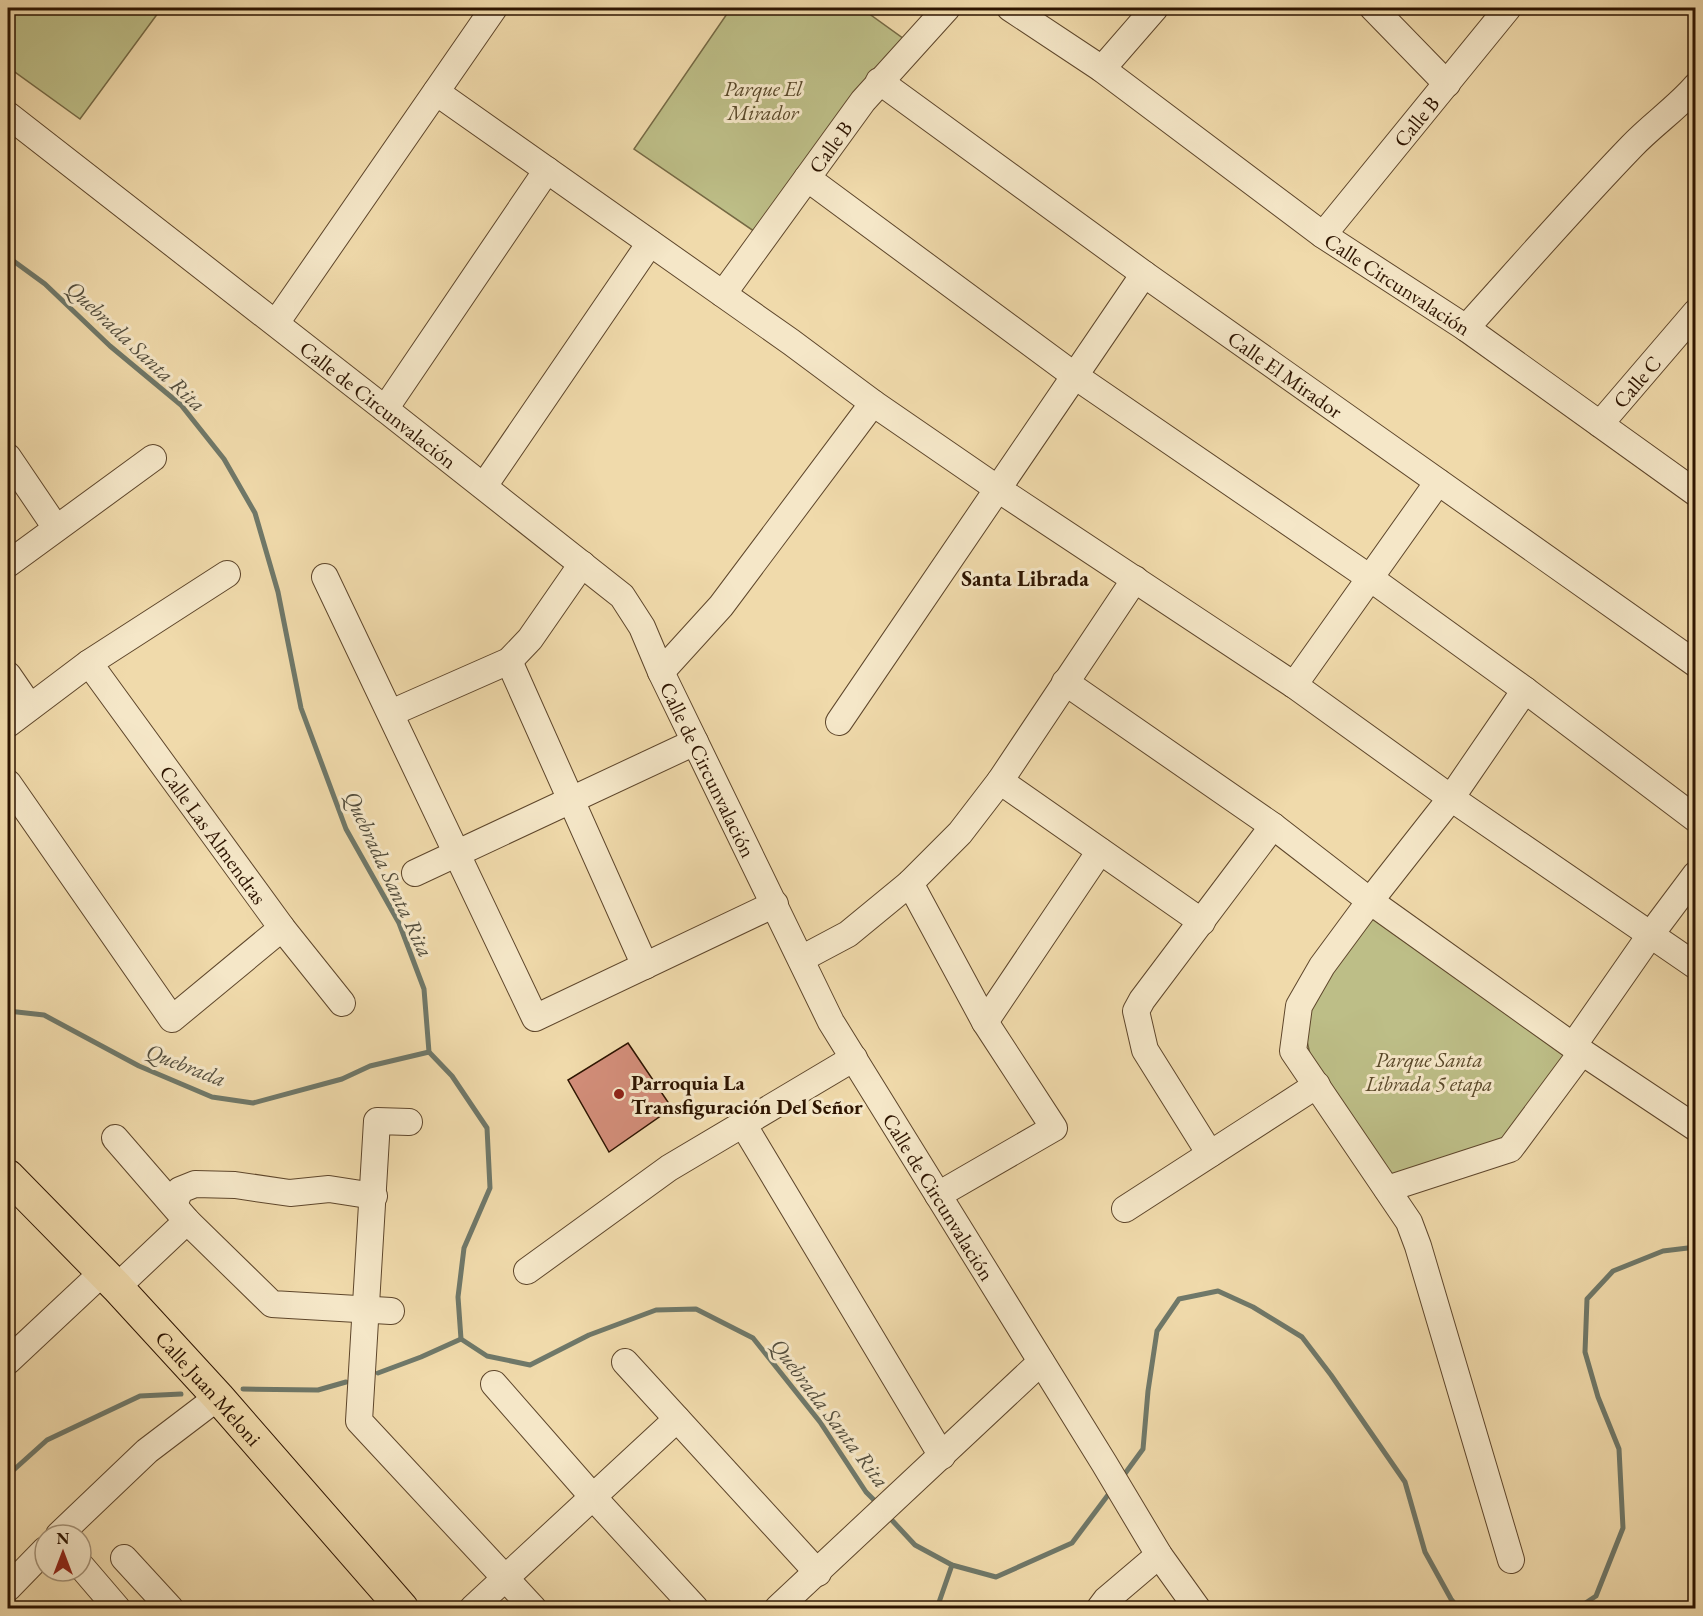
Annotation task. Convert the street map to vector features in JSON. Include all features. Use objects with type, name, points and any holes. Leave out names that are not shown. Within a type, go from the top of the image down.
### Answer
[{"type":"main road","name":"Calle Juan Meloni","points":[[10,1182],[110,1280],[219,1397],[402,1608]]},
{"type":"street","points":[[276,323],[494,8]]},
{"type":"street","name":"Calle B","points":[[723,294],[863,101],[946,8]]},
{"type":"street","name":"Calle Circunvalación","points":[[1010,8],[1102,69],[1323,235],[1466,328],[1695,493]]},
{"type":"street","points":[[1102,69],[1155,8]]},
{"type":"street","points":[[1373,8],[1447,84]]},
{"type":"street","name":"Calle B","points":[[1323,235],[1508,8]]},
{"type":"street","name":"Calle El Mirador","points":[[879,81],[1144,274],[1695,664]]},
{"type":"street","points":[[1466,328],[1571,210],[1640,138],[1695,86]]},
{"type":"street","points":[[436,92],[791,342],[873,403],[998,489],[1294,685],[1451,798],[1695,966]]},
{"type":"street","name":"Calle de Circunvalación","points":[[8,115],[622,596],[642,627],[661,672],[831,1022],[1159,1555],[1197,1608]]},
{"type":"street","points":[[386,409],[547,170]]},
{"type":"street","points":[[807,178],[1075,376],[1370,578],[1525,690],[1695,819]]},
{"type":"street","points":[[484,486],[650,243]]},
{"type":"street","points":[[839,722],[1144,274]]},
{"type":"street","name":"Calle C","points":[[1600,424],[1695,312]]},
{"type":"street","points":[[661,672],[721,606],[873,403]]},
{"type":"street","points":[[8,457],[56,528]]},
{"type":"street","points":[[8,564],[153,458]]},
{"type":"street","points":[[1294,685],[1438,482]]},
{"type":"street","points":[[391,713],[509,661],[530,639],[582,564]]},
{"type":"street","points":[[8,724],[89,663],[227,574]]},
{"type":"street","points":[[325,577],[535,1018],[775,904]]},
{"type":"street","points":[[801,959],[848,934],[910,883],[960,833],[1000,781],[1135,579]]},
{"type":"street","points":[[509,661],[645,966]]},
{"type":"street","name":"Calle Las Almendras","points":[[89,663],[282,928],[342,1003]]},
{"type":"street","points":[[8,675],[30,707]]},
{"type":"street","points":[[1065,682],[1273,826],[1370,901],[1578,1049],[1695,1128]]},
{"type":"street","points":[[1511,1560],[1409,1222],[1293,1051],[1299,1006],[1322,966],[1451,798],[1525,690]]},
{"type":"street","points":[[415,873],[695,742]]},
{"type":"street","points":[[1000,781],[1202,922]]},
{"type":"street","points":[[8,783],[172,1019],[282,928]]},
{"type":"street","points":[[1210,1154],[1145,1050],[1136,1011],[1273,826]]},
{"type":"street","points":[[985,1022],[1100,851]]},
{"type":"street","points":[[1387,1189],[1510,1149],[1578,1049],[1651,934],[1695,874]]},
{"type":"street","points":[[910,883],[985,1022],[1054,1128],[938,1195]]},
{"type":"street","points":[[527,1271],[669,1168],[854,1058]]},
{"type":"street","points":[[1125,1209],[1317,1085]]},
{"type":"street","points":[[409,1122],[377,1121],[359,1421],[533,1608]]},
{"type":"street","points":[[743,1124],[942,1456]]},
{"type":"street","points":[[115,1138],[181,1213],[272,1304],[391,1311]]},
{"type":"street","points":[[8,1361],[110,1280],[181,1213],[180,1190],[195,1184],[235,1185],[290,1193],[329,1189],[374,1196]]},
{"type":"street","points":[[625,1362],[818,1573]]},
{"type":"street","points":[[778,1608],[1041,1362]]},
{"type":"street","points":[[494,1384],[695,1608]]},
{"type":"street","points":[[72,1523],[147,1451],[219,1397]]},
{"type":"street","points":[[473,1608],[677,1419]]},
{"type":"street","points":[[1100,1608],[1106,1600],[1159,1555]]},
{"type":"street","points":[[124,1558],[170,1608]]},
{"type":"street","points":[[8,1588],[33,1562]]},
{"type":"street","points":[[93,1580],[117,1608]]},
{"type":"green space","points":[[8,8],[161,9],[80,119],[8,67]]},
{"type":"green space","name":"Parque El Mirador","points":[[731,8],[861,8],[904,39],[764,238],[634,149]]},
{"type":"green space","name":"Parque Santa Librada 5 etapa","points":[[1372,917],[1573,1046],[1510,1149],[1387,1189],[1317,1085],[1299,1006]]},
{"type":"building","name":"Parroquia La Transfiguración Del Señor","points":[[628,1043],[672,1108],[609,1152],[568,1080]]},
{"type":"waterway","name":"Quebrada Santa Rita","points":[[8,257],[45,284],[110,346],[181,405],[224,459],[255,513],[278,592],[301,708],[346,829],[399,923],[424,989],[429,1052],[452,1076],[487,1128],[490,1188],[464,1248],[458,1297],[461,1339],[487,1356],[530,1365],[589,1335],[656,1310],[696,1309],[753,1338],[820,1422],[866,1492],[878,1504]]},
{"type":"waterway","name":"Quebrada","points":[[8,1011],[44,1015],[139,1066],[212,1097],[253,1103],[342,1079],[370,1066],[429,1052]]},
{"type":"waterway","name":"Quebrada Santa Rita","points":[[1578,1608],[1596,1596],[1623,1528],[1619,1449],[1598,1397],[1585,1352],[1587,1299],[1613,1271],[1663,1251],[1696,1247]]},
{"type":"waterway","name":"Quebrada Santa Rita","points":[[1121,1479],[1143,1449],[1148,1391],[1157,1331],[1179,1299],[1218,1291],[1253,1307],[1302,1337],[1331,1375],[1405,1482],[1425,1552],[1458,1608]]},
{"type":"waterway","name":"Quebrada","points":[[378,1373],[461,1339]]},
{"type":"waterway","name":"Quebrada","points":[[243,1389],[318,1390],[346,1382]]},
{"type":"waterway","name":"Quebrada","points":[[8,1475],[47,1440],[140,1396],[181,1394]]},
{"type":"waterway","name":"Quebrada Santa Rita","points":[[888,1516],[915,1545],[952,1565],[996,1577],[1072,1543],[1111,1491]]},
{"type":"waterway","points":[[937,1608],[952,1565]]},
{"type":"place","name":"Parroquia La Transfiguración Del Señor","points":[[619,1094]]},
{"type":"district","name":"Santa Librada","points":[[1025,578]]}]
